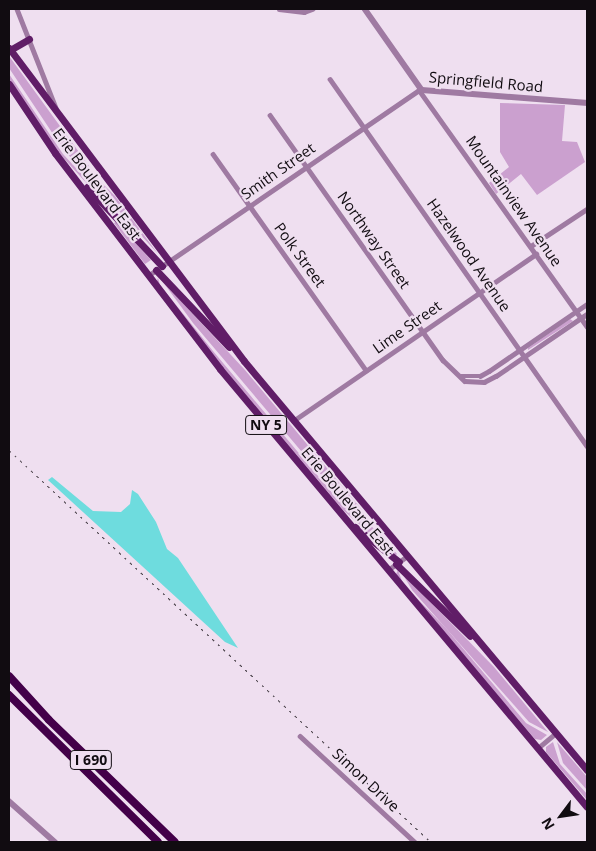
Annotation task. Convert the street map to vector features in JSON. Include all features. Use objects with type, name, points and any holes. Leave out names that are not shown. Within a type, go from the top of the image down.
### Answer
[{"type":"highway","name":"I 690","points":[[9,676],[49,720],[175,842]]},
{"type":"highway","name":"I 690","points":[[9,695],[157,842]]},
{"type":"main road","points":[[9,49],[29,39]]},
{"type":"main road","name":"Erie Boulevard East","points":[[9,49],[162,266],[587,770]]},
{"type":"main road","name":"Erie Boulevard East","points":[[9,84],[63,162],[220,369],[587,806]]},
{"type":"main road","points":[[63,162],[162,266],[212,333],[244,361]]},
{"type":"main road","points":[[347,520],[398,563],[487,652]]},
{"type":"street","points":[[17,9],[61,121]]},
{"type":"street","points":[[279,9],[304,12],[312,9]]},
{"type":"street","name":"Springfield Road","points":[[365,9],[422,90],[587,103]]},
{"type":"street","name":"Hazelwood Avenue","points":[[330,79],[587,446]]},
{"type":"street","name":"Smith Street","points":[[149,275],[413,92],[422,90]]},
{"type":"street","name":"Mountainview Avenue","points":[[422,90],[587,326]]},
{"type":"street","name":"Northway Street","points":[[270,115],[443,360],[460,376]]},
{"type":"street","name":"Polk Street","points":[[213,154],[366,370]]},
{"type":"street","points":[[531,246],[587,209]]},
{"type":"street","name":"Lime Street","points":[[293,421],[536,254]]},
{"type":"street","points":[[460,376],[480,376],[587,304]]},
{"type":"street","points":[[460,376],[465,381],[479,382],[496,376],[587,314]]},
{"type":"street","points":[[479,382],[480,376]]},
{"type":"street","points":[[388,570],[407,556]]},
{"type":"street","points":[[538,748],[556,733]]},
{"type":"street","name":"Simon Drive","points":[[300,736],[415,842]]},
{"type":"street","points":[[9,801],[52,841]]},
{"type":"shaded area","points":[[9,56],[100,181],[115,196],[158,254],[63,149],[9,68]]},
{"type":"shaded area","points":[[9,74],[63,154],[156,255],[154,257],[58,152],[9,80]]},
{"type":"shaded area","points":[[500,103],[565,105],[562,141],[577,142],[585,162],[537,195],[521,174],[496,194],[489,183],[509,167],[500,152]]},
{"type":"shaded area","points":[[116,222],[151,260],[145,264],[114,223]]},
{"type":"shaded area","points":[[158,278],[160,285],[213,351],[334,495],[378,532],[397,554],[395,556],[344,511],[195,334],[156,283]]},
{"type":"shaded area","points":[[163,282],[245,370],[362,510],[344,502],[193,323]]},
{"type":"shaded area","points":[[570,319],[573,321],[528,350],[528,348]]},
{"type":"shaded area","points":[[398,570],[403,584],[445,627],[526,723],[547,735],[541,740],[535,739],[395,576]]},
{"type":"shaded area","points":[[402,573],[494,667],[548,732],[529,722],[412,590]]},
{"type":"shaded area","points":[[553,742],[560,764],[587,794],[587,800],[546,752],[546,747]]},
{"type":"shaded area","points":[[557,742],[587,777],[587,790],[563,763]]},
{"type":"water","points":[[52,477],[93,511],[121,512],[130,504],[132,490],[138,494],[156,522],[167,549],[178,558],[238,648],[225,642],[48,480]]},
{"type":"railway","points":[[9,450],[431,842]]}]
